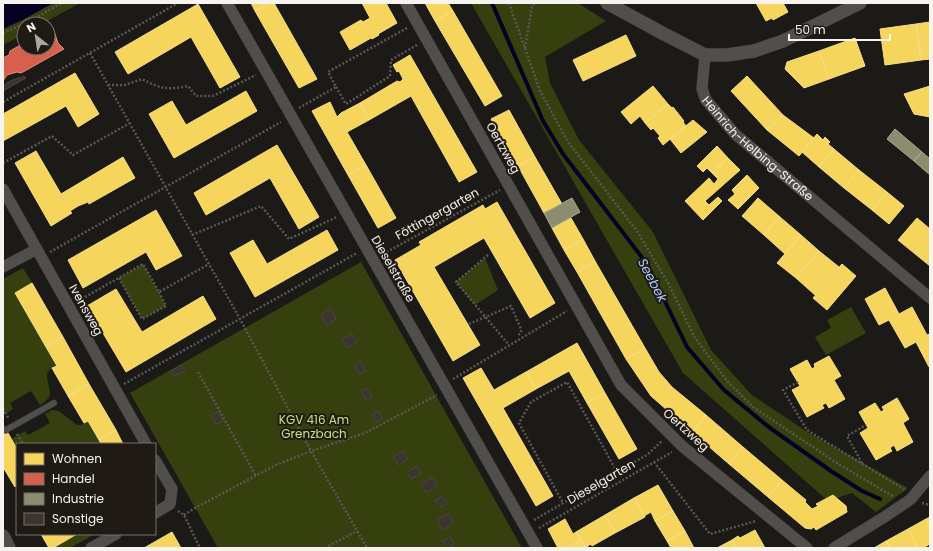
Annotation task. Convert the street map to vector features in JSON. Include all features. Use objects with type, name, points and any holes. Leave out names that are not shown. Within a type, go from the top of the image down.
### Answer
[{"type":"street","name":"Dieselstraße","points":[[227,3],[537,548]]},
{"type":"street","name":"Oertzweg","points":[[406,3],[621,386],[682,446],[807,548]]},
{"type":"street","points":[[607,3],[657,31],[705,55],[727,55],[754,51],[783,41],[860,3]]},
{"type":"street","name":"Heinrich-Helbing-Straße","points":[[705,55],[702,89],[703,94],[706,100],[735,134],[930,298]]},
{"type":"street","name":"Ivensweg","points":[[3,189],[145,443]]},
{"type":"street","points":[[3,267],[39,253]]},
{"type":"street","points":[[156,462],[172,489],[170,504],[156,512]]},
{"type":"street","points":[[834,548],[911,499],[930,476]]},
{"type":"street","points":[[91,548],[114,535]]},
{"type":"street","points":[[3,536],[9,548]]},
{"type":"lane","points":[[6,430],[54,403]]},
{"type":"path","points":[[38,16],[62,3]]},
{"type":"path","points":[[3,102],[178,3]]},
{"type":"path","points":[[509,3],[540,91],[568,142],[637,231],[668,283],[695,338],[728,382],[753,407],[840,465],[873,484]]},
{"type":"path","points":[[525,48],[532,6],[535,3]]},
{"type":"path","points":[[417,23],[328,72],[346,104],[390,76],[391,60],[427,39]]},
{"type":"path","points":[[3,33],[16,27]]},
{"type":"path","points":[[90,53],[240,319],[311,451],[367,548]]},
{"type":"path","points":[[108,85],[125,85],[142,79],[158,88],[173,89],[188,86],[196,96],[213,96],[265,70]]},
{"type":"path","points":[[39,253],[166,187],[291,115],[336,87]]},
{"type":"path","points":[[3,163],[52,136],[73,154],[130,123]]},
{"type":"path","name":"Föttingergarten","points":[[373,259],[509,185]]},
{"type":"path","points":[[192,235],[261,206],[289,239],[346,212]]},
{"type":"path","points":[[115,389],[366,248]]},
{"type":"path","points":[[488,255],[456,282],[509,346]]},
{"type":"path","points":[[69,306],[143,264],[166,306],[142,319],[119,278]]},
{"type":"path","points":[[159,292],[209,264]]},
{"type":"path","points":[[469,324],[511,306],[521,328],[518,335]]},
{"type":"path","points":[[184,515],[276,465],[311,451],[365,433],[445,387],[575,306]]},
{"type":"path","points":[[198,372],[256,476]]},
{"type":"path","points":[[563,503],[519,423],[531,402],[567,382],[617,472]]},
{"type":"path","points":[[798,382],[783,390],[807,430],[914,496]]},
{"type":"path","points":[[863,465],[847,436],[866,425]]},
{"type":"path","points":[[526,530],[563,503],[647,455],[669,434]]},
{"type":"path","name":"Dieselgarten","points":[[526,530],[682,446]]},
{"type":"path","points":[[654,462],[710,534],[770,518]]},
{"type":"path","points":[[170,504],[184,515],[200,548]]},
{"type":"path","points":[[325,548],[357,531]]},
{"type":"green space","points":[[53,3],[80,3],[56,16],[29,16]]},
{"type":"green space","points":[[471,3],[578,3],[606,21],[545,57],[550,83],[579,140],[653,232],[711,350],[752,395],[809,433],[908,488],[876,512],[852,493],[828,501],[683,373]]},
{"type":"green space","points":[[16,23],[16,38],[3,45],[3,29]]},
{"type":"green space","points":[[485,258],[498,290],[475,305],[456,282]]},
{"type":"green space","name":"KGV 416 Am Grenzbach","points":[[361,262],[522,548],[218,548],[130,393]]},
{"type":"green space","points":[[143,264],[166,306],[142,319],[119,278]]},
{"type":"green space","points":[[23,268],[32,283],[57,366],[49,370],[47,374],[50,395],[45,401],[40,405],[31,391],[10,403],[13,409],[3,415],[3,279]]},
{"type":"green space","points":[[851,307],[866,333],[826,355],[815,337],[831,328],[827,320]]},
{"type":"green space","points":[[52,410],[59,411],[77,425],[81,425],[88,421],[100,443],[16,443],[16,447],[11,439],[25,431],[28,435],[50,423],[45,414]]},
{"type":"green space","points":[[75,535],[93,535],[70,548],[53,548]]},
{"type":"water","points":[[3,3],[53,3],[29,16],[16,16],[16,23],[3,29]]},
{"type":"building: Wohnen","points":[[251,3],[269,3],[255,11]]},
{"type":"building: Wohnen","points":[[269,3],[274,3],[317,79],[299,88],[255,11]]},
{"type":"building: Wohnen","points":[[362,3],[386,3],[397,23],[378,34],[379,35],[350,50],[340,32],[361,20],[363,22],[370,18]]},
{"type":"building: Wohnen","points":[[425,3],[448,3],[453,11],[435,21]]},
{"type":"building: Wohnen","points":[[756,3],[783,3],[788,12],[773,20],[772,18],[766,21]]},
{"type":"building: Wohnen","points":[[198,4],[240,77],[220,88],[191,37],[128,74],[115,52]]},
{"type":"building: Wohnen","points":[[453,11],[502,96],[485,106],[435,21]]},
{"type":"building: Wohnen","points":[[930,22],[930,59],[921,60],[916,24]]},
{"type":"building: Wohnen","points":[[916,24],[921,60],[885,65],[880,29]]},
{"type":"building: Wohnen","points":[[626,35],[636,56],[583,81],[573,60]]},
{"type":"building: Wohnen","points":[[855,38],[865,66],[829,79],[819,51]]},
{"type":"building: Wohnen","points":[[819,51],[829,79],[804,88],[785,69],[787,62]]},
{"type":"building: Wohnen","points":[[410,55],[477,172],[459,182],[411,96],[369,120],[360,103],[397,81],[400,82],[403,79],[399,71],[397,72],[393,65]]},
{"type":"building: Wohnen","points":[[75,73],[99,114],[78,127],[66,106],[3,141],[3,114]]},
{"type":"building: Wohnen","points":[[747,76],[783,115],[767,130],[731,91]]},
{"type":"building: Wohnen","points":[[653,86],[668,104],[645,123],[640,116],[631,124],[621,112]]},
{"type":"building: Wohnen","points":[[930,86],[930,117],[914,114],[904,94]]},
{"type":"building: Wohnen","points":[[246,91],[257,111],[174,158],[149,114],[172,101],[186,125]]},
{"type":"building: Wohnen","points":[[330,102],[337,117],[341,113],[360,103],[369,120],[347,132],[366,165],[348,175],[312,111]]},
{"type":"building: Wohnen","points":[[668,104],[672,108],[673,107],[686,126],[663,145],[658,138],[660,136],[653,128],[651,130],[645,123]]},
{"type":"building: Wohnen","points":[[509,110],[535,157],[518,166],[491,119]]},
{"type":"building: Wohnen","points":[[783,115],[814,138],[799,156],[767,130]]},
{"type":"building: Wohnen","points":[[693,120],[707,132],[681,153],[670,139]]},
{"type":"building: Wohnen","points":[[817,134],[823,140],[825,137],[830,142],[828,144],[834,149],[819,167],[802,152]]},
{"type":"building: Wohnen","points":[[277,145],[319,217],[299,229],[270,178],[206,215],[194,193]]},
{"type":"building: Wohnen","points":[[717,146],[728,158],[712,173],[707,168],[703,172],[697,166]]},
{"type":"building: Wohnen","points":[[834,149],[859,170],[844,188],[819,167]]},
{"type":"building: Wohnen","points":[[36,151],[61,194],[123,157],[135,178],[89,204],[88,202],[78,206],[70,211],[72,213],[51,226],[15,163]]},
{"type":"building: Wohnen","points":[[535,157],[562,204],[544,213],[518,166]]},
{"type":"building: Wohnen","points":[[728,158],[740,170],[705,201],[709,205],[718,197],[722,201],[703,220],[685,201],[709,178],[714,184],[718,179],[712,173]]},
{"type":"building: Wohnen","points":[[366,165],[396,218],[378,228],[348,175]]},
{"type":"building: Wohnen","points":[[859,170],[887,192],[872,210],[844,188]]},
{"type":"building: Wohnen","points":[[747,175],[759,188],[738,209],[728,200],[735,194],[732,190]]},
{"type":"building: Wohnen","points":[[887,192],[904,206],[889,224],[872,210]]},
{"type":"building: Wohnen","points":[[758,198],[780,217],[764,235],[742,216]]},
{"type":"building: Wohnen","points":[[497,202],[555,303],[530,318],[484,238],[434,267],[480,345],[453,361],[395,260],[421,245],[419,242],[483,205],[485,209]]},
{"type":"building: Wohnen","points":[[156,210],[182,256],[156,270],[146,252],[83,288],[68,260]]},
{"type":"building: Wohnen","points":[[780,217],[801,235],[785,254],[764,235]]},
{"type":"building: Wohnen","points":[[571,218],[583,239],[564,250],[552,228]]},
{"type":"building: Wohnen","points":[[917,218],[930,229],[930,266],[898,240]]},
{"type":"building: Wohnen","points":[[327,230],[338,250],[255,297],[230,253],[253,240],[267,264]]},
{"type":"building: Wohnen","points":[[801,235],[819,251],[796,278],[777,263]]},
{"type":"building: Wohnen","points":[[583,239],[595,261],[577,272],[564,250]]},
{"type":"building: Wohnen","points":[[819,251],[839,267],[815,295],[796,278]]},
{"type":"building: Wohnen","points":[[595,261],[645,348],[626,359],[577,272]]},
{"type":"building: Wohnen","points":[[842,264],[856,276],[827,310],[813,298]]},
{"type":"building: Wohnen","points":[[32,283],[63,337],[46,347],[15,293]]},
{"type":"building: Wohnen","points":[[885,288],[899,314],[912,307],[927,335],[930,334],[929,367],[916,342],[905,348],[889,320],[879,325],[865,299]]},
{"type":"building: Wohnen","points":[[116,289],[142,332],[203,296],[216,319],[126,372],[87,306]]},
{"type":"building: Wohnen","points":[[63,337],[89,384],[68,396],[52,368],[57,366],[46,347]]},
{"type":"building: Wohnen","points":[[577,343],[605,393],[587,403],[569,371],[536,389],[526,372]]},
{"type":"building: Wohnen","points":[[645,348],[659,372],[672,387],[706,415],[692,432],[651,396],[626,359]]},
{"type":"building: Wohnen","points":[[829,356],[841,376],[834,380],[845,399],[829,408],[826,403],[822,405],[824,408],[807,417],[792,390],[800,386],[790,369],[807,360],[812,369],[815,367],[814,364]]},
{"type":"building: Wohnen","points":[[481,368],[494,390],[526,372],[536,389],[503,408],[553,496],[536,506],[463,378]]},
{"type":"building: Wohnen","points":[[89,384],[116,430],[99,440],[88,421],[84,423],[68,396]]},
{"type":"building: Wohnen","points":[[605,393],[637,449],[619,459],[587,403]]},
{"type":"building: Wohnen","points":[[897,398],[909,419],[903,423],[913,442],[897,451],[894,445],[890,448],[892,451],[876,460],[860,433],[868,428],[859,412],[875,403],[881,412],[884,410],[882,407]]},
{"type":"building: Wohnen","points":[[706,415],[743,447],[729,464],[692,432]]},
{"type":"building: Wohnen","points":[[3,425],[8,433],[3,436]]},
{"type":"building: Wohnen","points":[[116,430],[122,443],[100,443],[99,440]]},
{"type":"building: Wohnen","points":[[8,433],[16,447],[15,487],[3,467],[3,436]]},
{"type":"building: Wohnen","points":[[743,447],[782,480],[768,497],[729,464]]},
{"type":"building: Wohnen","points":[[782,480],[806,500],[805,502],[812,509],[818,506],[816,504],[833,495],[846,506],[847,512],[816,530],[814,527],[811,529],[805,528],[768,497]]},
{"type":"building: Wohnen","points":[[658,485],[673,511],[655,521],[651,512],[644,516],[634,498]]},
{"type":"building: Wohnen","points":[[634,498],[645,517],[615,533],[605,515]]},
{"type":"building: Wohnen","points":[[673,511],[685,531],[667,541],[655,521]]},
{"type":"building: Wohnen","points":[[605,515],[615,533],[592,546],[591,544],[585,548],[576,532]]},
{"type":"building: Wohnen","points":[[930,517],[930,526],[926,519]]},
{"type":"building: Wohnen","points":[[565,519],[573,534],[576,532],[581,540],[567,548],[558,548],[548,529]]},
{"type":"building: Wohnen","points":[[926,519],[930,526],[930,544],[923,548],[918,548],[908,529]]},
{"type":"building: Wohnen","points":[[908,529],[918,548],[890,548],[886,541]]},
{"type":"building: Wohnen","points":[[755,530],[765,548],[736,548],[732,540],[738,536],[740,538]]},
{"type":"building: Wohnen","points":[[685,531],[694,548],[671,548],[667,541]]},
{"type":"building: Wohnen","points":[[172,532],[181,548],[144,548]]},
{"type":"building: Wohnen","points":[[42,535],[75,535],[53,548],[49,548]]},
{"type":"building: Wohnen","points":[[581,540],[586,548],[567,548]]},
{"type":"building: Wohnen","points":[[732,540],[736,548],[717,548]]},
{"type":"building: Wohnen","points":[[886,541],[890,548],[874,548]]},
{"type":"building: Handel","points":[[56,37],[58,43],[64,49],[56,53]]},
{"type":"building: Handel","points":[[16,48],[16,56],[52,56],[23,72],[7,75],[3,81],[3,58],[9,55],[10,51]]},
{"type":"building: Industrie","points":[[895,129],[922,152],[914,161],[887,139]]},
{"type":"building: Industrie","points":[[922,152],[930,159],[930,175],[914,161]]},
{"type":"building: Industrie","points":[[572,198],[580,212],[552,228],[544,213]]},
{"type":"building: Sonstige","points":[[24,76],[26,78],[3,91],[3,86],[10,81]]},
{"type":"building: Sonstige","points":[[331,309],[336,319],[331,321],[332,323],[327,326],[321,314]]},
{"type":"building: Sonstige","points":[[352,334],[357,342],[347,348],[342,339]]},
{"type":"building: Sonstige","points":[[360,361],[366,371],[360,374],[354,365]]},
{"type":"building: Sonstige","points":[[181,365],[185,371],[174,376],[171,371]]},
{"type":"building: Sonstige","points":[[367,388],[372,396],[366,400],[361,391]]},
{"type":"building: Sonstige","points":[[378,411],[383,418],[377,422],[372,415]]},
{"type":"building: Sonstige","points":[[218,412],[223,421],[216,424],[211,415]]},
{"type":"building: Sonstige","points":[[403,451],[408,459],[399,465],[393,457]]},
{"type":"building: Sonstige","points":[[417,466],[421,474],[411,479],[407,472]]},
{"type":"building: Sonstige","points":[[433,477],[437,486],[426,493],[421,484]]},
{"type":"building: Sonstige","points":[[442,496],[447,503],[441,507],[437,501],[434,501]]},
{"type":"building: Sonstige","points":[[449,514],[453,524],[442,530],[437,519]]},
{"type":"building: Sonstige","points":[[450,537],[454,544],[447,548],[443,541]]},
{"type":"waterway","name":"Seebek","points":[[492,3],[543,121],[563,154],[647,264],[687,347],[724,390],[770,428],[831,471],[862,491],[880,499]]}]
